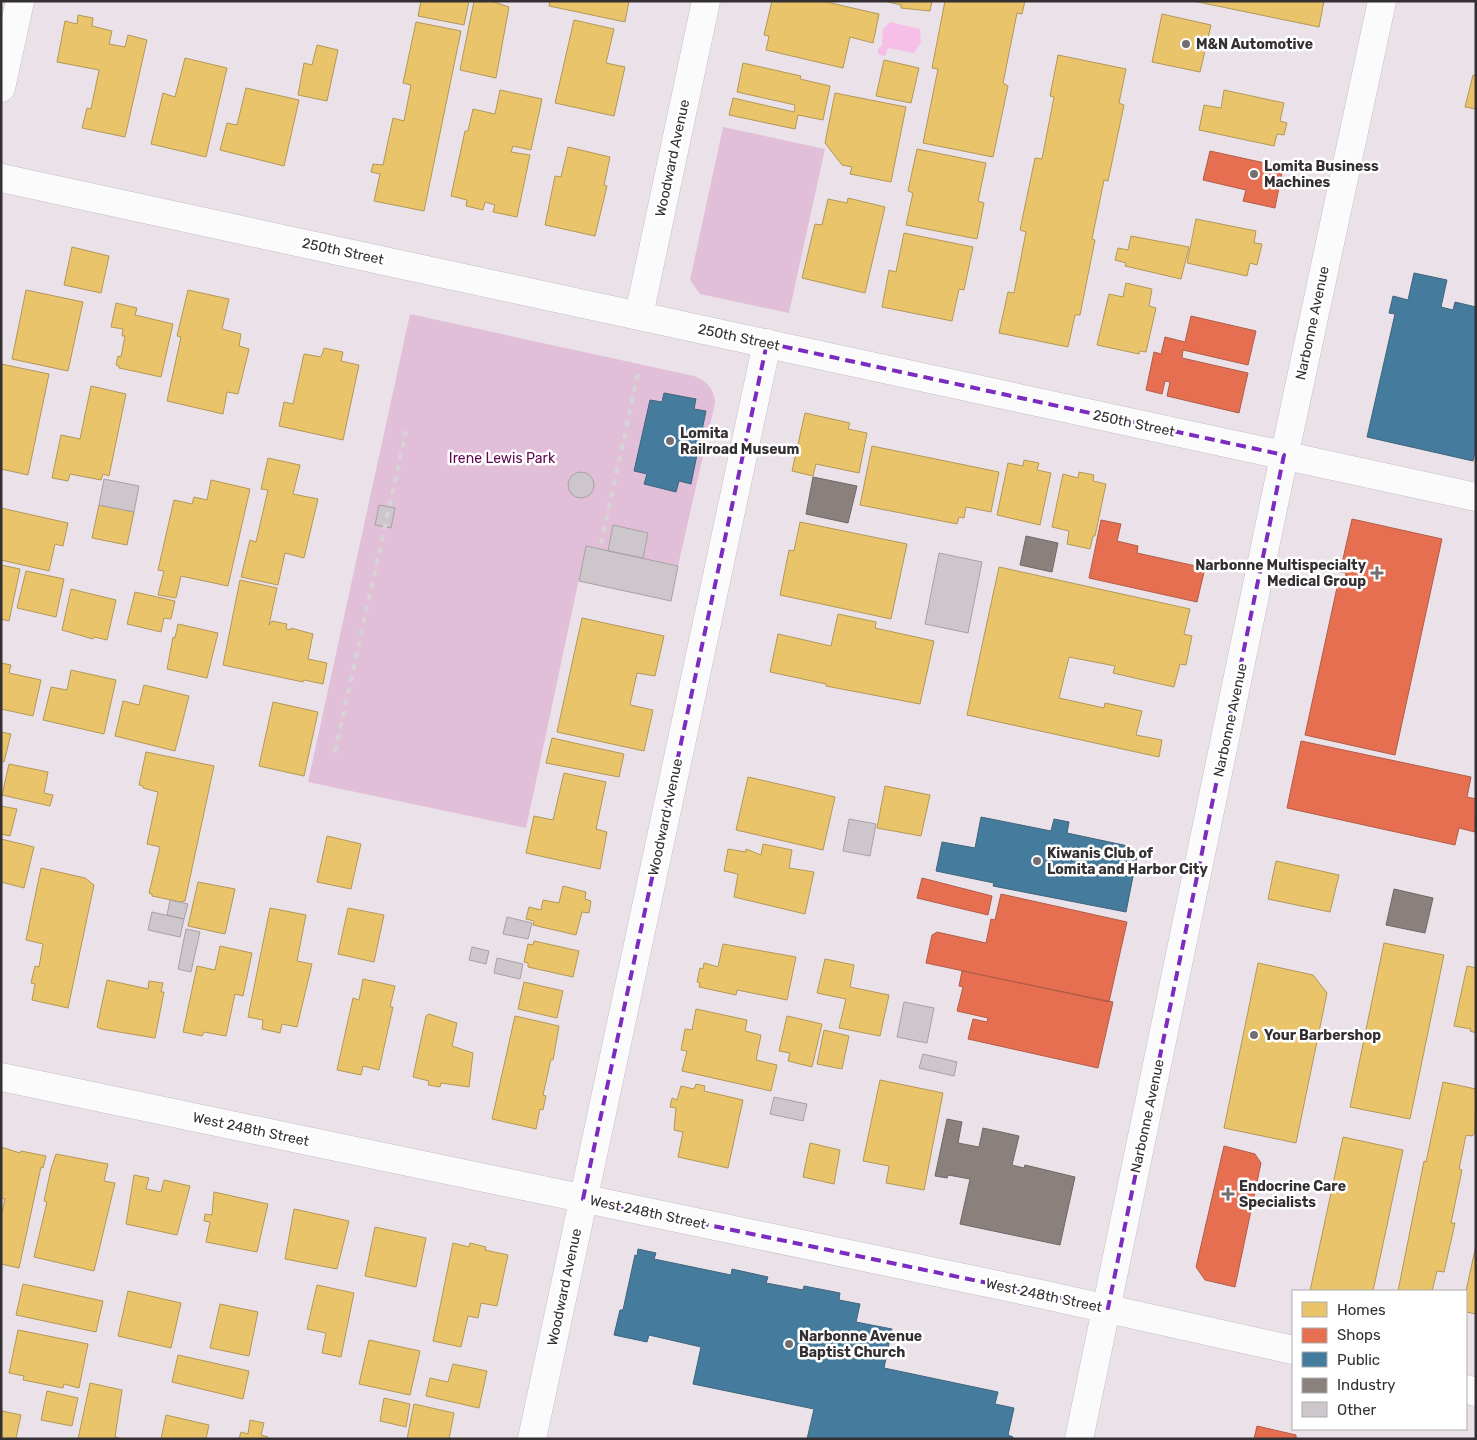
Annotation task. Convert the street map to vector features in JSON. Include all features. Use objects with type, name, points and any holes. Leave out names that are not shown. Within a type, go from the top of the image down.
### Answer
[{"type":"street","points":[[1,88],[20,1]]},
{"type":"street","name":"Woodward Avenue","points":[[638,315],[706,1]]},
{"type":"street","name":"Narbonne Avenue","points":[[1079,1439],[1108,1308],[1284,455],[1382,1]]},
{"type":"street","name":"250th Street","points":[[1,178],[1476,497]]},
{"type":"street","name":"Woodward Avenue","points":[[532,1439],[767,343]]},
{"type":"street","name":"West 248th Street","points":[[1,1077],[1108,1308],[1292,1350]]},
{"type":"highlighted area","points":[[767,343],[1284,455],[1108,1308],[583,1199]]},
{"type":"green space","points":[[723,127],[825,149],[789,313],[700,294],[690,280]]},
{"type":"green space","name":"Irene Lewis Park","points":[[410,314],[694,376],[703,380],[713,393],[715,403],[678,566],[586,546],[526,828],[308,782]]},
{"type":"shaded area","points":[[890,22],[920,29],[921,42],[914,53],[888,48],[885,56],[878,54],[878,49],[882,45],[883,29]]},
{"type":"building: Homes","points":[[421,1],[469,1],[464,25],[418,16]]},
{"type":"building: Homes","points":[[474,1],[491,1],[509,7],[496,78],[460,70]]},
{"type":"building: Homes","points":[[550,1],[629,1],[625,22],[549,6]]},
{"type":"building: Homes","points":[[772,1],[822,1],[879,14],[873,43],[850,37],[843,68],[766,50],[769,36],[764,35]]},
{"type":"building: Homes","points":[[884,1],[932,1],[930,11],[901,8],[901,5]]},
{"type":"building: Homes","points":[[945,1],[1025,1],[1022,14],[1017,13],[1003,83],[1008,86],[993,157],[923,143],[938,69],[932,68]]},
{"type":"building: Homes","points":[[1193,1],[1324,1],[1319,27]]},
{"type":"building: Homes","points":[[1162,14],[1211,25],[1200,72],[1152,62]]},
{"type":"building: Homes","points":[[78,15],[93,18],[92,26],[112,31],[109,44],[125,47],[128,35],[147,40],[125,137],[82,128],[87,108],[91,109],[99,70],[57,62],[65,21],[77,24]]},
{"type":"building: Homes","points":[[574,20],[614,29],[606,63],[625,67],[614,116],[555,103]]},
{"type":"building: Homes","points":[[416,22],[461,31],[424,211],[374,201],[380,174],[371,172],[373,164],[383,165],[393,118],[404,121],[411,85],[403,83]]},
{"type":"building: Homes","points":[[317,45],[338,50],[327,101],[298,95],[304,63],[312,65]]},
{"type":"building: Homes","points":[[1058,55],[1126,69],[1119,103],[1124,105],[1108,181],[1104,180],[1092,239],[1095,240],[1080,315],[1075,315],[1068,347],[999,333],[1008,292],[1014,293],[1026,232],[1020,230],[1035,158],[1042,159],[1054,97],[1050,96]]},
{"type":"building: Homes","points":[[185,58],[227,68],[206,157],[151,144],[163,93],[175,97]]},
{"type":"building: Homes","points":[[884,60],[919,68],[911,103],[876,96]]},
{"type":"building: Homes","points":[[743,63],[801,76],[800,79],[830,86],[823,120],[798,115],[795,129],[729,115],[733,98],[794,112],[795,105],[737,92]]},
{"type":"building: Homes","points":[[1473,75],[1476,76],[1476,109],[1465,107]]},
{"type":"building: Homes","points":[[246,88],[299,100],[284,166],[220,150],[227,123],[237,125]]},
{"type":"building: Homes","points":[[500,90],[542,99],[531,150],[513,146],[511,152],[530,155],[517,217],[493,212],[495,205],[485,202],[483,210],[466,206],[467,200],[451,196],[465,131],[468,131],[473,109],[495,114]]},
{"type":"building: Homes","points":[[1224,90],[1284,103],[1280,121],[1287,123],[1284,135],[1277,134],[1274,146],[1199,130],[1204,105],[1221,108]]},
{"type":"building: Homes","points":[[835,93],[906,107],[891,182],[850,174],[852,167],[842,165],[825,143]]},
{"type":"building: Homes","points":[[568,147],[610,157],[604,185],[607,186],[595,236],[545,225],[555,176],[561,177]]},
{"type":"building: Homes","points":[[917,149],[986,163],[978,201],[984,203],[977,239],[906,225],[913,193],[908,191]]},
{"type":"building: Homes","points":[[848,198],[885,207],[865,293],[802,278],[815,224],[822,225],[828,199],[847,203]]},
{"type":"building: Homes","points":[[1196,219],[1256,231],[1254,243],[1262,244],[1257,265],[1250,263],[1247,276],[1187,263]]},
{"type":"building: Homes","points":[[904,233],[973,247],[964,290],[959,289],[952,321],[882,307],[889,270],[896,272]]},
{"type":"building: Homes","points":[[1131,236],[1189,247],[1181,279],[1125,266],[1126,263],[1115,260],[1118,248],[1128,250]]},
{"type":"building: Homes","points":[[72,247],[109,256],[101,293],[64,285]]},
{"type":"building: Homes","points":[[1126,283],[1152,289],[1149,306],[1156,308],[1146,352],[1140,351],[1139,354],[1097,345],[1109,294],[1123,297]]},
{"type":"building: Homes","points":[[26,290],[83,302],[68,371],[12,359]]},
{"type":"building: Homes","points":[[188,290],[229,299],[222,329],[241,334],[239,346],[249,349],[238,394],[227,392],[223,414],[167,401],[181,337],[177,336]]},
{"type":"building: Homes","points":[[116,303],[137,308],[135,315],[173,324],[161,377],[119,368],[116,365],[118,356],[121,357],[125,336],[122,336],[123,329],[111,327]]},
{"type":"building: Homes","points":[[324,348],[343,352],[341,361],[359,365],[343,440],[279,426],[284,402],[293,404],[304,354],[321,357]]},
{"type":"building: Homes","points":[[1,364],[49,374],[28,475],[1,469]]},
{"type":"building: Homes","points":[[91,386],[126,394],[109,476],[103,474],[101,480],[70,474],[68,481],[52,478],[61,435],[80,439]]},
{"type":"building: Homes","points":[[805,413],[850,423],[848,429],[867,433],[859,473],[816,464],[813,476],[792,471]]},
{"type":"building: Homes","points":[[872,446],[999,472],[991,512],[966,507],[964,518],[959,517],[957,524],[860,505]]},
{"type":"building: Homes","points":[[268,458],[300,465],[293,494],[318,499],[304,558],[285,553],[278,585],[241,577],[250,540],[256,542],[268,490],[261,489]]},
{"type":"building: Homes","points":[[1024,460],[1039,463],[1037,470],[1051,473],[1040,525],[997,515],[1008,463],[1023,466]]},
{"type":"building: Homes","points":[[1079,472],[1094,475],[1093,481],[1106,484],[1095,536],[1093,536],[1090,549],[1067,544],[1069,531],[1052,527],[1063,474],[1078,478]]},
{"type":"building: Homes","points":[[211,480],[250,489],[228,586],[181,576],[176,598],[158,595],[164,571],[158,570],[174,500],[192,504],[194,497],[207,500]]},
{"type":"building: Homes","points":[[99,505],[134,512],[127,545],[92,538]]},
{"type":"building: Homes","points":[[1,508],[68,523],[63,546],[55,544],[49,571],[1,560]]},
{"type":"building: Homes","points":[[800,522],[907,544],[891,619],[780,595],[789,550],[794,551]]},
{"type":"building: Homes","points":[[1,565],[20,569],[9,621],[1,619]]},
{"type":"building: Homes","points":[[999,567],[1190,609],[1184,634],[1192,636],[1186,665],[1180,664],[1174,687],[1113,673],[1115,666],[1069,657],[1059,698],[1104,708],[1105,703],[1142,711],[1136,735],[1162,740],[1159,757],[967,715]]},
{"type":"building: Homes","points":[[26,571],[64,579],[56,617],[17,608]]},
{"type":"building: Homes","points":[[240,580],[277,588],[269,625],[272,621],[287,624],[286,629],[291,630],[291,628],[313,634],[308,659],[327,663],[323,684],[304,680],[303,682],[223,665]]},
{"type":"building: Homes","points":[[71,589],[116,600],[107,640],[94,637],[93,639],[62,630]]},
{"type":"building: Homes","points":[[135,592],[175,601],[171,619],[164,618],[161,632],[127,624]]},
{"type":"building: Homes","points":[[838,614],[876,622],[875,628],[934,641],[920,704],[826,686],[826,684],[770,672],[778,634],[831,646]]},
{"type":"building: Homes","points":[[582,618],[664,636],[655,676],[637,673],[630,705],[653,710],[644,751],[557,732]]},
{"type":"building: Homes","points":[[178,624],[218,633],[207,678],[167,669],[173,637],[175,638]]},
{"type":"building: Homes","points":[[1,663],[11,665],[9,673],[41,680],[33,716],[1,709]]},
{"type":"building: Homes","points":[[71,670],[116,680],[104,734],[43,720],[51,687],[67,690]]},
{"type":"building: Homes","points":[[144,685],[189,696],[175,751],[115,736],[123,701],[139,705]]},
{"type":"building: Homes","points":[[273,702],[318,712],[304,776],[259,766]]},
{"type":"building: Homes","points":[[1,732],[11,734],[4,762],[1,762]]},
{"type":"building: Homes","points":[[552,738],[624,754],[619,777],[546,763]]},
{"type":"building: Homes","points":[[146,752],[214,766],[185,901],[181,902],[152,896],[149,893],[160,847],[147,844],[158,792],[139,785]]},
{"type":"building: Homes","points":[[9,764],[48,772],[44,793],[53,795],[50,806],[2,795]]},
{"type":"building: Homes","points":[[564,773],[606,782],[596,829],[607,832],[600,869],[526,853],[534,816],[553,820]]},
{"type":"building: Homes","points":[[748,777],[835,797],[823,850],[736,830]]},
{"type":"building: Homes","points":[[885,786],[930,795],[921,836],[877,828]]},
{"type":"building: Homes","points":[[1,806],[17,809],[10,836],[1,834]]},
{"type":"building: Homes","points":[[327,836],[361,844],[351,889],[317,882]]},
{"type":"building: Homes","points":[[1,839],[34,847],[24,888],[1,882]]},
{"type":"building: Homes","points":[[763,844],[792,850],[789,868],[814,872],[805,914],[734,897],[738,874],[724,871],[728,849],[746,852],[746,849],[761,855]]},
{"type":"building: Homes","points":[[1276,861],[1339,875],[1330,912],[1268,899]]},
{"type":"building: Homes","points":[[41,868],[85,878],[94,885],[68,1008],[32,1000],[35,984],[31,983],[35,966],[39,967],[43,944],[26,940]]},
{"type":"building: Homes","points":[[198,882],[235,889],[225,934],[188,926]]},
{"type":"building: Homes","points":[[563,886],[586,892],[585,899],[591,901],[589,913],[582,912],[576,935],[533,925],[534,921],[526,919],[529,907],[541,910],[543,900],[559,903]]},
{"type":"building: Homes","points":[[270,908],[306,915],[297,961],[312,964],[297,1027],[282,1024],[280,1033],[262,1029],[263,1020],[248,1017]]},
{"type":"building: Homes","points":[[348,908],[384,915],[374,962],[338,954]]},
{"type":"building: Homes","points":[[534,941],[579,951],[573,977],[528,967],[528,963],[524,962],[528,944],[533,945]]},
{"type":"building: Homes","points":[[1384,943],[1444,955],[1410,1119],[1350,1107]]},
{"type":"building: Homes","points":[[723,944],[796,957],[787,1000],[737,990],[736,995],[699,987],[700,983],[697,982],[700,968],[703,969],[704,963],[718,967]]},
{"type":"building: Homes","points":[[220,946],[252,953],[243,996],[235,994],[226,1036],[204,1032],[202,1036],[183,1032],[197,966],[215,970]]},
{"type":"building: Homes","points":[[825,959],[854,965],[850,987],[889,995],[880,1036],[839,1028],[846,999],[817,993]]},
{"type":"building: Homes","points":[[1258,963],[1313,975],[1327,993],[1296,1143],[1224,1128]]},
{"type":"building: Homes","points":[[1467,966],[1476,968],[1476,1033],[1470,1031],[1471,1029],[1454,1026]]},
{"type":"building: Homes","points":[[363,979],[395,986],[390,1007],[393,1007],[379,1070],[363,1066],[361,1075],[337,1070],[353,998],[359,1000]]},
{"type":"building: Homes","points":[[107,980],[148,989],[149,981],[163,983],[161,992],[164,992],[155,1038],[97,1027]]},
{"type":"building: Homes","points":[[524,982],[563,991],[557,1018],[518,1009]]},
{"type":"building: Homes","points":[[696,1009],[747,1020],[745,1031],[761,1035],[756,1060],[777,1065],[771,1091],[682,1071],[687,1051],[681,1050],[685,1029],[692,1030]]},
{"type":"building: Homes","points":[[429,1014],[457,1023],[452,1046],[473,1053],[469,1087],[441,1083],[440,1087],[428,1085],[429,1081],[413,1077],[426,1016]]},
{"type":"building: Homes","points":[[515,1016],[559,1026],[553,1060],[551,1059],[543,1095],[546,1096],[543,1110],[540,1109],[536,1129],[492,1119]]},
{"type":"building: Homes","points":[[787,1016],[822,1024],[812,1067],[788,1061],[790,1053],[779,1051]]},
{"type":"building: Homes","points":[[824,1030],[849,1036],[842,1069],[817,1064]]},
{"type":"building: Homes","points":[[880,1080],[943,1093],[924,1190],[886,1183],[889,1166],[863,1161]]},
{"type":"building: Homes","points":[[1443,1082],[1476,1089],[1475,1133],[1472,1136],[1466,1135],[1459,1169],[1462,1170],[1451,1223],[1455,1223],[1444,1272],[1437,1271],[1432,1290],[1398,1290],[1424,1161],[1426,1162]]},
{"type":"building: Homes","points":[[696,1084],[705,1086],[704,1091],[743,1100],[728,1168],[678,1157],[683,1132],[674,1130],[676,1108],[670,1107],[672,1098],[677,1100],[681,1086],[694,1089]]},
{"type":"building: Homes","points":[[1343,1137],[1403,1150],[1373,1290],[1310,1290]]},
{"type":"building: Homes","points":[[810,1143],[840,1150],[834,1184],[803,1177]]},
{"type":"building: Homes","points":[[1,1147],[20,1153],[21,1151],[46,1156],[43,1168],[41,1167],[19,1268],[1,1264],[1,1217],[5,1199],[1,1198]]},
{"type":"building: Homes","points":[[56,1154],[108,1164],[104,1181],[115,1183],[94,1271],[34,1257],[47,1202],[44,1201]]},
{"type":"building: Homes","points":[[134,1175],[149,1178],[146,1189],[161,1192],[164,1180],[190,1186],[177,1235],[126,1224]]},
{"type":"building: Homes","points":[[214,1192],[268,1204],[257,1252],[206,1242],[210,1222],[204,1221],[205,1214],[212,1215]]},
{"type":"building: Homes","points":[[294,1209],[349,1221],[337,1269],[285,1259]]},
{"type":"building: Homes","points":[[375,1227],[426,1238],[416,1287],[365,1276]]},
{"type":"building: Homes","points":[[453,1243],[469,1247],[470,1243],[486,1247],[485,1250],[508,1255],[497,1306],[481,1303],[478,1318],[468,1316],[461,1347],[433,1341]]},
{"type":"building: Homes","points":[[1476,1245],[1476,1314],[1467,1312],[1466,1290]]},
{"type":"building: Homes","points":[[23,1284],[103,1301],[96,1332],[16,1315]]},
{"type":"building: Homes","points":[[317,1285],[354,1293],[341,1357],[322,1353],[326,1333],[307,1329]]},
{"type":"building: Homes","points":[[128,1291],[181,1303],[171,1348],[118,1336]]},
{"type":"building: Homes","points":[[220,1304],[258,1312],[249,1356],[210,1348]]},
{"type":"building: Homes","points":[[18,1330],[88,1344],[79,1388],[64,1384],[63,1388],[23,1380],[24,1376],[9,1373]]},
{"type":"building: Homes","points":[[369,1340],[420,1351],[410,1395],[359,1384]]},
{"type":"building: Homes","points":[[178,1355],[249,1371],[243,1399],[172,1382]]},
{"type":"building: Homes","points":[[453,1364],[487,1371],[479,1408],[426,1396],[430,1378],[448,1382]]},
{"type":"building: Homes","points":[[90,1383],[122,1390],[115,1437],[122,1439],[78,1439]]},
{"type":"building: Homes","points":[[47,1391],[78,1398],[72,1426],[41,1420]]},
{"type":"building: Homes","points":[[384,1398],[410,1404],[406,1427],[380,1421]]},
{"type":"building: Homes","points":[[414,1404],[454,1413],[449,1439],[407,1439]]},
{"type":"building: Homes","points":[[2,1411],[21,1415],[16,1438],[19,1439],[1,1439]]},
{"type":"building: Homes","points":[[166,1415],[209,1425],[206,1439],[161,1439]]},
{"type":"building: Homes","points":[[250,1420],[264,1423],[261,1435],[268,1437],[267,1439],[239,1439],[241,1432],[248,1434]]},
{"type":"building: Shops","points":[[1210,151],[1283,167],[1275,208],[1243,201],[1246,190],[1203,180]]},
{"type":"building: Shops","points":[[1191,316],[1256,331],[1248,365],[1183,350],[1182,358],[1248,373],[1239,413],[1167,396],[1170,382],[1165,381],[1162,394],[1146,390],[1154,352],[1161,354],[1165,337],[1185,342]]},
{"type":"building: Shops","points":[[1352,519],[1442,539],[1395,755],[1305,735],[1338,583],[1344,584],[1346,573],[1340,572]]},
{"type":"building: Shops","points":[[1101,520],[1121,524],[1117,541],[1138,546],[1137,553],[1205,568],[1197,602],[1089,578]]},
{"type":"building: Shops","points":[[1301,741],[1471,777],[1467,797],[1476,799],[1475,832],[1459,828],[1455,845],[1287,808]]},
{"type":"building: Shops","points":[[922,878],[992,896],[988,915],[917,898]]},
{"type":"building: Shops","points":[[1001,894],[1127,922],[1109,1002],[926,963],[932,935],[937,932],[986,943],[991,919],[995,920]]},
{"type":"building: Shops","points":[[962,971],[1113,1002],[1098,1068],[968,1039],[973,1019],[987,1022],[988,1018],[957,1011],[963,987],[959,986]]},
{"type":"building: Shops","points":[[1224,1146],[1255,1154],[1261,1163],[1235,1287],[1205,1280],[1196,1267]]},
{"type":"building: Shops","points":[[1257,1426],[1296,1435],[1296,1438],[1301,1439],[1254,1439]]},
{"type":"building: Public","points":[[1414,273],[1447,280],[1441,307],[1453,310],[1455,302],[1476,307],[1476,447],[1473,461],[1367,437],[1395,314],[1389,313],[1393,296],[1408,300]]},
{"type":"building: Public","name":"Lomita Railroad Museum","points":[[664,393],[696,399],[694,409],[706,411],[691,484],[679,481],[676,492],[644,484],[647,474],[634,471],[650,400],[662,402]]},
{"type":"building: Public","name":"Kiwanis Club of Lomita and Harbor City","points":[[981,817],[1051,831],[1054,819],[1069,822],[1067,833],[1128,846],[1127,849],[1138,851],[1126,912],[993,886],[994,883],[936,871],[942,842],[975,848]]},
{"type":"building: Public","name":"Narbonne Avenue Baptist Church","points":[[638,1249],[656,1253],[654,1259],[731,1275],[732,1269],[768,1277],[766,1283],[803,1290],[804,1286],[840,1293],[839,1300],[860,1304],[856,1322],[892,1329],[884,1368],[998,1392],[995,1404],[1014,1408],[1008,1435],[1013,1437],[1013,1439],[807,1439],[814,1409],[693,1384],[701,1347],[649,1335],[647,1342],[614,1335],[620,1310],[623,1310]]},
{"type":"building: Industry","points":[[813,477],[857,486],[848,523],[806,514]]},
{"type":"building: Industry","points":[[1026,536],[1058,543],[1052,572],[1020,565]]},
{"type":"building: Industry","points":[[1394,889],[1433,898],[1425,933],[1386,925]]},
{"type":"building: Industry","points":[[947,1119],[962,1122],[958,1143],[979,1147],[983,1128],[1019,1136],[1012,1165],[1024,1168],[1025,1165],[1075,1177],[1060,1245],[960,1224],[970,1179],[948,1175],[947,1178],[935,1176]]},
{"type":"building: Other","points":[[581,472],[590,476],[594,485],[590,494],[581,498],[572,494],[568,485],[572,476]]},
{"type":"building: Other","points":[[104,479],[139,486],[134,512],[99,505]]},
{"type":"building: Other","points":[[379,505],[395,508],[391,528],[375,525]]},
{"type":"building: Other","points":[[613,525],[648,533],[643,558],[608,551]]},
{"type":"building: Other","points":[[586,546],[678,566],[671,601],[579,581]]},
{"type":"building: Other","points":[[939,553],[982,562],[968,633],[925,624]]},
{"type":"building: Other","points":[[849,819],[876,824],[870,856],[843,851]]},
{"type":"building: Other","points":[[170,900],[188,904],[184,919],[167,915]]},
{"type":"building: Other","points":[[152,912],[184,919],[180,937],[148,930]]},
{"type":"building: Other","points":[[507,917],[532,923],[528,939],[503,934]]},
{"type":"building: Other","points":[[186,929],[200,932],[191,972],[178,969]]},
{"type":"building: Other","points":[[472,947],[489,951],[486,964],[469,960]]},
{"type":"building: Other","points":[[497,958],[523,964],[520,979],[494,973]]},
{"type":"building: Other","points":[[904,1002],[934,1008],[927,1043],[897,1037]]},
{"type":"building: Other","points":[[923,1054],[957,1062],[954,1076],[919,1068]]},
{"type":"building: Other","points":[[774,1097],[807,1104],[803,1121],[770,1114]]},
{"type":"railway","points":[[601,544],[639,369]]},
{"type":"railway","points":[[335,752],[406,431]]},
{"type":"place","name":"M&N Automotive","points":[[1186,44]]},
{"type":"place","name":"Lomita Business Machines","points":[[1254,174]]},
{"type":"place","name":"Lomita Railroad Museum","points":[[670,441]]},
{"type":"place","name":"Narbonne Multispecialty Medical Group","points":[[1377,573]]},
{"type":"place","name":"Kiwanis Club of Lomita and Harbor City","points":[[1037,861]]},
{"type":"place","name":"Your Barbershop","points":[[1254,1035]]},
{"type":"place","name":"Endocrine Care Specialists","points":[[1228,1194]]},
{"type":"place","name":"Narbonne Avenue Baptist Church","points":[[789,1344]]}]
